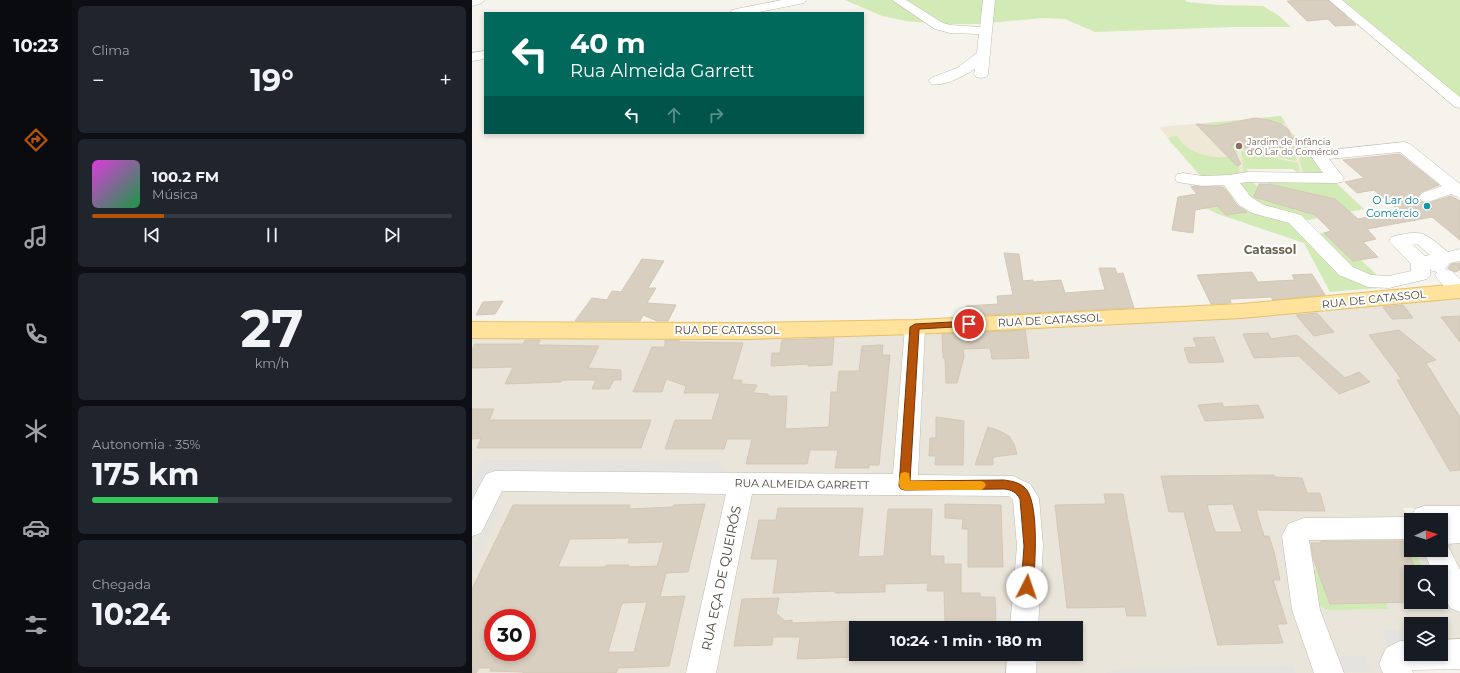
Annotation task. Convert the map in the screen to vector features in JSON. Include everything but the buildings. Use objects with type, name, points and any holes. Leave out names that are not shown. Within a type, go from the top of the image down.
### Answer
[{"type":"main road","name":"RUA DE CATASSOL","points":[[472,330],[765,331],[915,327],[1241,311],[1460,290]]},
{"type":"street","points":[[472,2],[478,0]]},
{"type":"street","points":[[741,12],[800,0]]},
{"type":"street","points":[[898,0],[939,26],[950,30],[985,31]]},
{"type":"street","points":[[980,74],[989,0]]},
{"type":"street","points":[[1335,0],[1460,104]]},
{"type":"street","points":[[936,81],[964,70],[975,63],[982,54]]},
{"type":"street","points":[[472,57],[484,55]]},
{"type":"street","points":[[1183,178],[1203,181],[1229,180],[1248,177],[1336,178],[1318,155],[1404,147],[1457,191]]},
{"type":"street","points":[[1229,180],[1245,201],[1258,209],[1295,219],[1346,271],[1368,281],[1389,282],[1420,274],[1441,264],[1460,290]]},
{"type":"street","points":[[1428,197],[1457,191]]},
{"type":"street","points":[[905,486],[915,327]]},
{"type":"street","name":"RUA ALMEIDA GARRETT","points":[[472,525],[495,481],[1013,486],[1021,491],[1026,498],[1030,546],[1025,621]]},
{"type":"street","name":"RUA EÇA DE QUEIRÓS","points":[[701,673],[741,484]]},
{"type":"street","points":[[1448,516],[1460,516]]},
{"type":"street","points":[[1329,673],[1306,610],[1295,543],[1295,536],[1297,532],[1304,530],[1404,528]]},
{"type":"street","points":[[1448,533],[1460,532]]},
{"type":"street","points":[[1439,557],[1460,599]]},
{"type":"street","points":[[1398,673],[1394,664],[1400,656],[1460,654]]},
{"type":"street","points":[[1021,673],[1022,661]]},
{"type":"shaded area","name":"Jardim de Infância d'O Lar do Comércio","points":[[1281,116],[1292,133],[1327,171],[1300,175],[1293,169],[1246,169],[1250,175],[1198,174],[1159,127]]},
{"type":"shaded area","points":[[1460,293],[1460,508],[1403,508],[1406,513],[1404,513],[1404,557],[1437,557],[1441,565],[1404,565],[1404,609],[1448,609],[1448,579],[1460,603],[1460,653],[1448,653],[1448,617],[1404,617],[1405,661],[1396,673],[1023,673],[1024,661],[1083,661],[1083,621],[1027,621],[1023,490],[907,484],[917,328]]},
{"type":"shaded area","points":[[913,328],[902,484],[493,480],[472,520],[472,331]]},
{"type":"shaded area","points":[[486,460],[717,461],[731,476],[485,475],[472,499],[472,478],[479,464]]},
{"type":"shaded area","points":[[496,482],[737,486],[696,673],[472,673],[472,530]]},
{"type":"shaded area","points":[[743,486],[1018,492],[1021,621],[849,621],[849,661],[1018,661],[1017,673],[704,673]]},
{"type":"shaded area","points":[[497,504],[500,509],[472,566],[472,553]]},
{"type":"shaded area","points":[[725,515],[698,639],[693,634],[719,520]]},
{"type":"shaded area","points":[[1448,534],[1460,534],[1460,593],[1444,557],[1448,557]]},
{"type":"shaded area","points":[[1404,630],[1404,646],[1388,647],[1382,631]]},
{"type":"shaded area","points":[[1365,655],[1371,671],[1340,672],[1333,656]]},
{"type":"shaded area","points":[[1293,665],[1296,673],[1106,673],[1113,669]]},
{"type":"green space","points":[[845,0],[1185,0],[1187,2],[1219,5],[1263,6],[1278,15],[1291,27],[1232,27],[1095,32],[1065,19],[1044,18],[978,24],[938,24],[906,21],[882,16]]},
{"type":"green space","points":[[1342,0],[1460,0],[1460,100]]},
{"type":"green space","points":[[1281,116],[1285,123],[1281,124],[1257,118]]},
{"type":"green space","points":[[1249,119],[1216,126],[1201,124]]},
{"type":"green space","points":[[1292,133],[1327,171],[1328,175],[1304,175]]},
{"type":"green space","points":[[1225,134],[1243,141],[1255,149],[1266,151],[1281,148],[1293,139],[1296,161],[1226,146]]},
{"type":"green space","points":[[1177,136],[1181,142],[1195,152],[1211,156],[1228,157],[1236,155],[1233,150],[1237,150],[1240,176],[1202,177],[1168,139],[1170,137]]},
{"type":"green space","points":[[1241,151],[1298,163],[1300,175],[1293,169],[1246,169],[1250,175],[1244,175]]},
{"type":"green space","points":[[1249,179],[1258,187],[1255,197],[1315,215],[1318,218],[1303,221],[1249,201],[1239,182]]},
{"type":"green space","points":[[1266,180],[1335,182],[1364,209],[1349,212],[1335,199],[1269,184]]},
{"type":"green space","points":[[1221,182],[1287,220],[1324,255],[1389,287],[1330,292],[1304,243],[1218,214],[1206,208],[1217,206],[1226,215],[1246,212],[1234,198],[1230,199],[1222,190],[1226,189]]},
{"type":"green space","points":[[1324,233],[1353,261],[1361,260],[1380,278],[1364,276],[1316,234]]},
{"type":"green space","points":[[1400,536],[1404,536],[1404,544]]},
{"type":"green space","points":[[1410,557],[1417,557],[1421,565],[1414,565]]},
{"type":"green space","points":[[1312,569],[1317,569],[1330,604],[1386,603],[1388,609],[1327,610],[1318,603]]},
{"type":"slow traffic","points":[[905,476],[905,486],[981,485]]},
{"type":"place","name":"Jardim de Infância d'O Lar do Comércio","points":[[1239,146]]},
{"type":"place","name":"O Lar do Comércio","points":[[1427,206]]},
{"type":"district","name":"Catassol","points":[[1270,249]]},
{"type":"route","points":[[969,324],[915,327],[905,486],[1004,485],[1013,486],[1021,491],[1026,498],[1030,546],[1027,587]]}]
